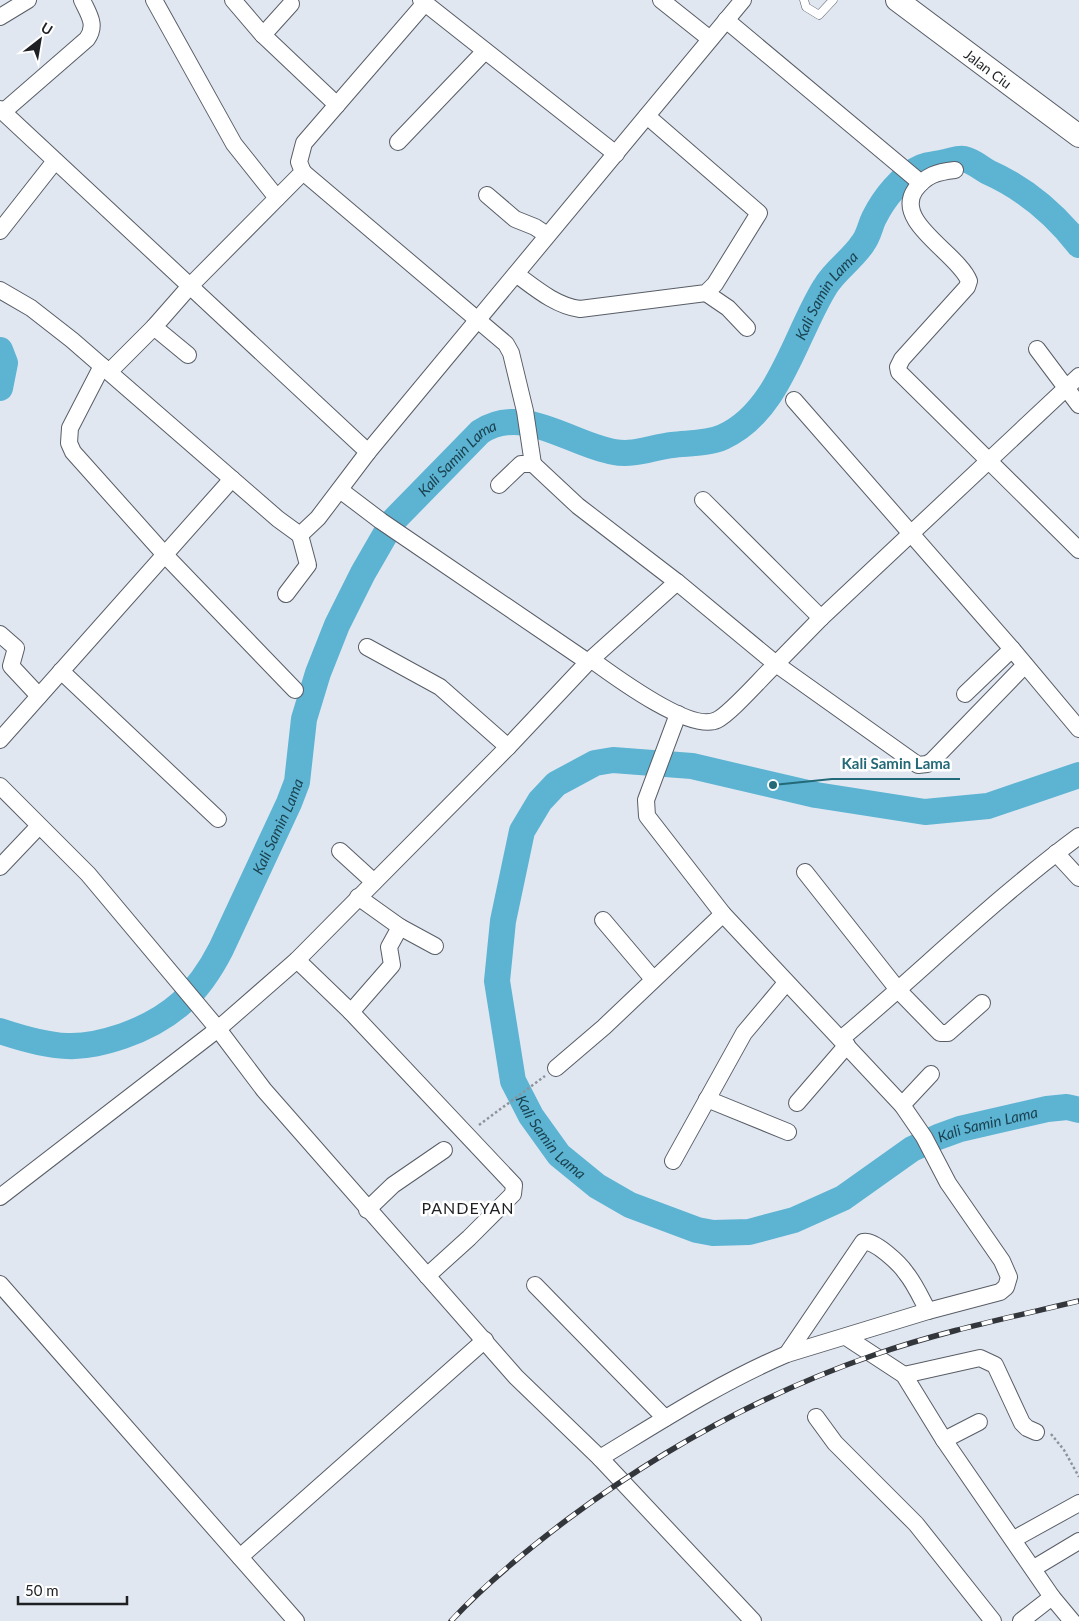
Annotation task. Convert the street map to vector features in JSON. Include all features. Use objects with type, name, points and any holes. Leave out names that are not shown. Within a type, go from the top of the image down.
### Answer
[{"type":"street","points":[[0,17],[28,0]]},
{"type":"street","points":[[82,0],[93,26],[87,40],[2,110],[368,452]]},
{"type":"street","points":[[154,0],[234,144],[277,198]]},
{"type":"street","points":[[233,0],[263,35],[337,105]]},
{"type":"street","points":[[660,0],[710,38]]},
{"type":"street","points":[[300,535],[311,526],[368,452],[743,0]]},
{"type":"street","name":"Jalan Ciu","points":[[897,0],[1079,136]]},
{"type":"street","points":[[616,154],[423,2],[304,143],[299,162],[303,172],[500,337],[510,353],[525,411],[533,464],[578,506],[677,582],[776,664],[918,765],[932,761],[1026,665]]},
{"type":"street","points":[[263,35],[291,4]]},
{"type":"street","points":[[726,20],[914,178]]},
{"type":"street","points":[[398,142],[485,51]]},
{"type":"street","points":[[516,274],[553,300],[571,308],[580,309],[706,293],[715,284],[759,216],[759,212],[647,116]]},
{"type":"street","points":[[0,231],[55,161]]},
{"type":"street","points":[[914,178],[955,170]]},
{"type":"street","points":[[295,690],[166,556],[73,452],[69,443],[70,428],[106,369],[154,327],[190,286],[303,172]]},
{"type":"street","points":[[914,178],[911,212],[920,228],[954,260],[969,281],[967,287],[902,359],[898,367],[902,377],[1079,550]]},
{"type":"street","points":[[487,195],[515,219],[536,227],[547,235]]},
{"type":"street","points":[[0,290],[31,308],[106,369],[278,519],[300,535],[308,565],[286,594]]},
{"type":"street","points":[[706,293],[728,308],[747,328]]},
{"type":"street","points":[[154,327],[188,355]]},
{"type":"street","points":[[1036,349],[1079,405]]},
{"type":"street","points":[[340,490],[381,521],[631,688],[678,714],[704,722],[716,720],[987,460],[1079,376]]},
{"type":"street","points":[[794,400],[1079,728]]},
{"type":"street","points":[[499,485],[521,464],[533,464]]},
{"type":"street","points":[[0,740],[166,556],[232,479]]},
{"type":"street","points":[[703,500],[821,618]]},
{"type":"street","points":[[0,1197],[218,1029],[297,960],[508,747],[590,661],[677,582]]},
{"type":"street","points":[[0,634],[16,648],[11,666],[14,672],[39,696]]},
{"type":"street","points":[[367,647],[440,687],[508,747]]},
{"type":"street","points":[[965,694],[1012,649]]},
{"type":"street","points":[[61,671],[218,819]]},
{"type":"street","points":[[600,1458],[665,1418],[746,1373],[787,1354],[928,1311],[1000,1292],[1006,1287],[1009,1277],[1002,1261],[948,1183],[927,1142],[902,1105],[723,914],[647,816],[645,804],[659,761],[678,714]]},
{"type":"street","points":[[0,786],[88,874],[218,1029],[264,1090],[367,1210],[485,1340],[516,1377],[600,1458],[753,1621]]},
{"type":"street","points":[[0,867],[39,826]]},
{"type":"street","points":[[796,1103],[844,1042],[1056,853],[1079,836]]},
{"type":"street","points":[[340,851],[374,882]]},
{"type":"street","points":[[1056,853],[1079,878]]},
{"type":"street","points":[[805,872],[899,991],[943,1034],[948,1033],[982,1003]]},
{"type":"street","points":[[358,897],[400,927],[435,946]]},
{"type":"street","points":[[556,1068],[604,1027],[723,914]]},
{"type":"street","points":[[603,920],[653,979]]},
{"type":"street","points":[[352,1012],[392,965],[389,947],[400,927]]},
{"type":"street","points":[[297,960],[352,1012],[466,1135],[512,1181],[514,1191],[469,1238],[427,1276]]},
{"type":"street","points":[[673,1161],[749,1024],[786,983]]},
{"type":"street","points":[[902,1105],[931,1074]]},
{"type":"street","points":[[707,1099],[788,1132]]},
{"type":"street","points":[[367,1210],[393,1186],[444,1150]]},
{"type":"street","points":[[787,1354],[863,1242],[871,1242],[903,1269],[928,1311]]},
{"type":"street","points":[[0,1284],[296,1621]]},
{"type":"street","points":[[535,1285],[665,1418]]},
{"type":"street","points":[[846,1337],[904,1375],[944,1440],[1052,1596],[1072,1621]]},
{"type":"street","points":[[240,1557],[485,1340]]},
{"type":"street","points":[[904,1375],[946,1368],[976,1359],[986,1359],[995,1365],[1022,1422],[1027,1428],[1036,1432]]},
{"type":"street","points":[[816,1417],[835,1443],[916,1524],[993,1621]]},
{"type":"street","points":[[944,1440],[980,1422]]},
{"type":"street","points":[[1014,1539],[1079,1503]]},
{"type":"street","points":[[1034,1568],[1079,1541]]},
{"type":"street","points":[[1021,1621],[1052,1596]]},
{"type":"lane","points":[[804,0],[806,7],[819,15],[833,0]]},
{"type":"path","points":[[466,1135],[556,1068]]},
{"type":"path","points":[[1059,1442],[1079,1477]]},
{"type":"waterway","name":"Kali Samin Lama","points":[[0,1031],[50,1044],[67,1046],[89,1045],[123,1036],[155,1022],[169,1013],[193,992],[221,949],[289,803],[297,782],[304,719],[318,673],[337,625],[363,573],[393,521],[480,432],[496,424],[513,422],[530,424],[547,428],[598,448],[621,453],[704,442],[723,437],[742,425],[758,410],[772,391],[784,371],[814,306],[825,287],[863,243],[878,210],[888,195],[907,176],[925,166],[959,159],[971,161],[1027,194],[1060,222],[1079,245]]},
{"type":"waterway","name":"Kali Samin Lama","points":[[0,350],[5,363],[0,388]]},
{"type":"waterway","name":"Kali Samin Lama","points":[[1079,775],[988,806],[925,812],[816,795],[692,766],[613,760],[595,763],[556,784],[540,801],[522,831],[503,921],[497,981],[513,1081],[531,1116],[559,1155],[597,1186],[630,1205],[697,1230],[713,1233],[749,1232],[794,1220],[843,1198],[912,1149],[938,1137],[960,1129],[1047,1109],[1067,1107],[1079,1110]]},
{"type":"railway","points":[[451,1621],[478,1593],[568,1519],[603,1494],[677,1447],[753,1405],[833,1370],[924,1339],[1079,1301]]},
{"type":"place","name":"Kali Samin Lama","points":[[773,785]]},
{"type":"district","name":"PANDEYAN","points":[[468,1207]]}]
